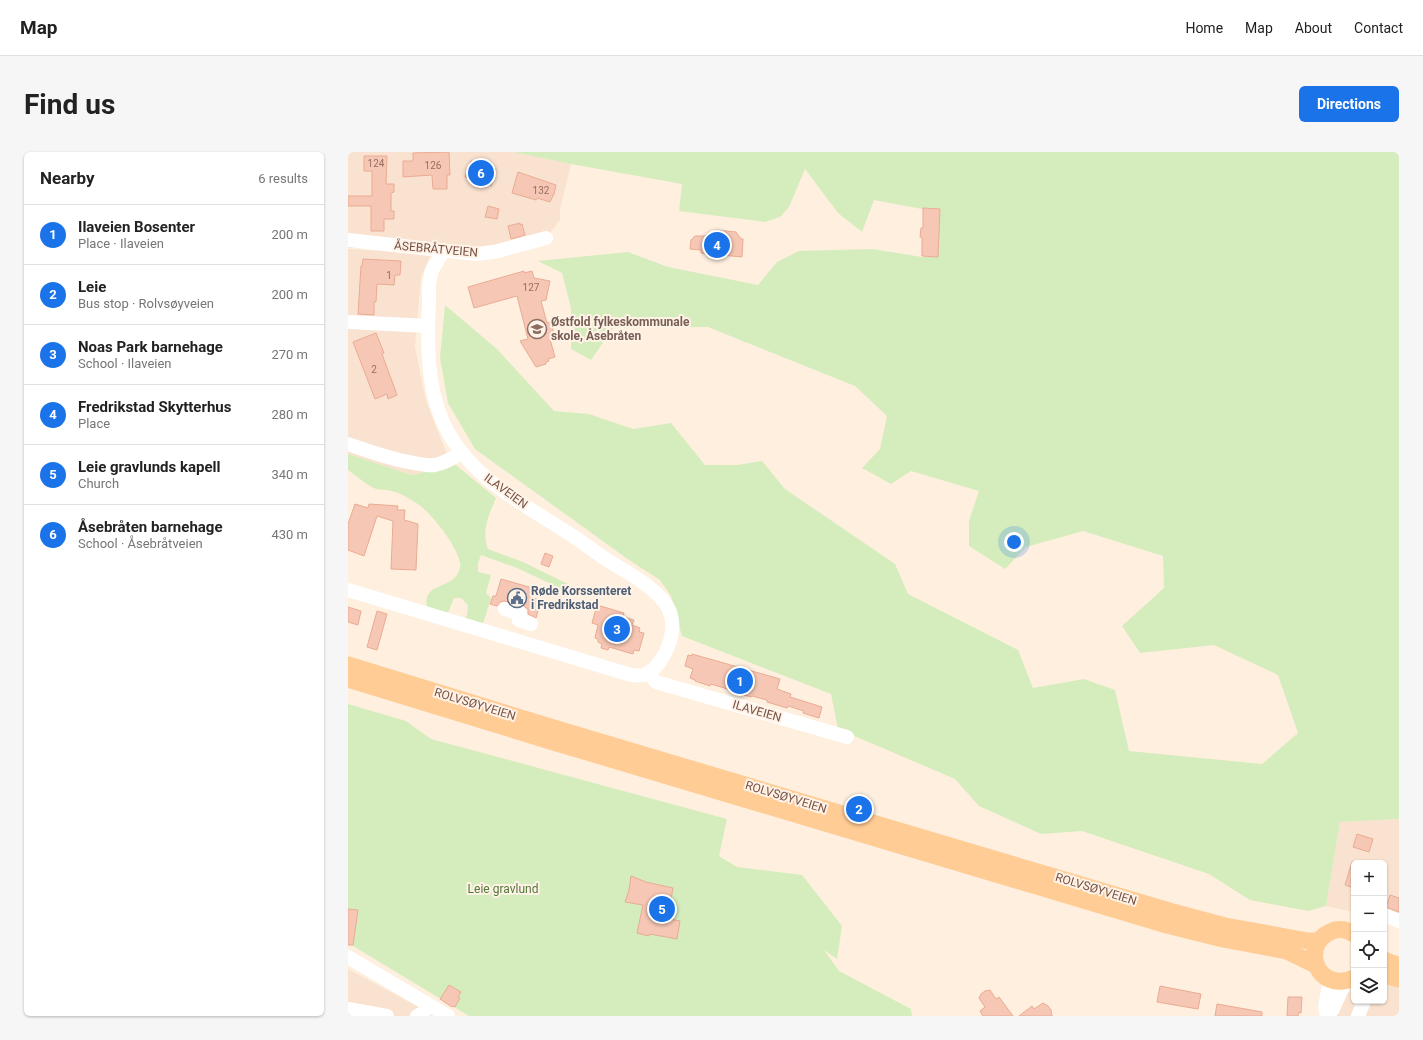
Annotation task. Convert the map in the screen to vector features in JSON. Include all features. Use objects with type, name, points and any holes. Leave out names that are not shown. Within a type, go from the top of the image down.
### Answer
[{"type":"main road","name":"ROLVSØYVEIEN","points":[[348,665],[560,730],[1169,911],[1225,926],[1319,941]]},
{"type":"main road","name":"ROLVSØYVEIEN","points":[[348,679],[1167,925],[1223,939],[1287,951],[1316,965]]},
{"type":"main road","points":[[1343,980],[1321,974],[1316,965],[1314,952],[1319,941],[1325,934],[1334,930],[1344,930],[1351,933]]},
{"type":"main road","points":[[1387,961],[1399,966]]},
{"type":"main road","points":[[1387,976],[1399,979]]},
{"type":"street","name":"ÅSEBRÅTVEIEN","points":[[348,240],[476,254],[494,252],[546,238]]},
{"type":"street","name":"ILAVEIEN","points":[[443,250],[442,255],[430,275],[428,326],[430,371],[437,407],[448,432],[461,453],[501,491],[570,534],[634,577],[654,591],[666,604],[670,611],[672,622],[669,642],[664,655],[650,672],[656,682],[847,737]]},
{"type":"street","points":[[348,322],[428,326]]},
{"type":"street","points":[[348,444],[384,458],[429,465],[442,463],[461,453]]},
{"type":"street","points":[[348,590],[631,675],[642,675],[650,672]]},
{"type":"street","points":[[504,609],[520,613],[518,620],[531,624]]},
{"type":"street","points":[[1387,916],[1399,921]]},
{"type":"street","points":[[348,957],[448,1016]]},
{"type":"street","points":[[1328,1016],[1325,1007],[1343,980]]},
{"type":"street","points":[[417,1016],[423,1013],[429,1005]]},
{"type":"street","points":[[348,1009],[387,1016]]},
{"type":"shaded area","points":[[348,152],[513,152],[571,164],[560,209],[560,220],[546,238],[482,249],[348,248]]},
{"type":"shaded area","points":[[348,249],[431,254],[421,277],[415,347],[426,401],[446,452],[456,465],[412,475],[348,454]]},
{"type":"shaded area","points":[[1399,819],[1399,927],[1387,923],[1387,860],[1351,860],[1351,911],[1326,906],[1340,822]]},
{"type":"shaded area","points":[[348,969],[411,1003],[433,1016],[348,1016]]},
{"type":"shaded area","points":[[1387,983],[1399,987],[1399,1016],[1336,1016],[1343,997],[1351,990],[1351,1004],[1387,1004]]},
{"type":"green space","points":[[513,152],[1399,152],[1399,819],[1340,822],[1326,906],[1308,911],[1250,900],[1209,874],[1082,831],[1041,834],[979,806],[955,779],[838,729],[831,694],[682,636],[671,596],[660,580],[629,560],[475,449],[448,403],[440,358],[445,305],[497,349],[554,411],[589,414],[633,429],[671,423],[705,465],[737,465],[762,461],[785,489],[895,564],[908,594],[1018,650],[1033,688],[1084,679],[1115,690],[1129,751],[1262,764],[1298,733],[1278,675],[1214,645],[1140,653],[1122,626],[1164,588],[1163,556],[1083,531],[1026,547],[1005,569],[969,546],[969,521],[979,491],[911,471],[891,484],[862,468],[880,449],[887,416],[855,386],[708,327],[613,328],[591,360],[571,349],[571,308],[562,273],[538,261],[628,252],[668,267],[758,285],[777,262],[799,251],[872,249],[922,257],[937,257],[939,209],[922,209],[874,200],[862,232],[838,213],[805,169],[789,207],[780,217],[765,222],[679,211],[682,184]]},
{"type":"green space","points":[[348,454],[412,475],[456,465],[496,498],[487,523],[485,536],[488,549],[523,562],[580,590],[568,592],[558,589],[549,583],[517,568],[481,555],[478,563],[478,572],[491,575],[486,593],[491,598],[483,624],[464,620],[467,615],[468,605],[461,598],[454,598],[448,613],[427,607],[428,594],[457,575],[460,568],[460,563],[455,549],[440,526],[420,505],[398,493],[376,489],[365,483],[348,470]]},
{"type":"green space","name":"Leie gravlund","points":[[348,704],[406,721],[431,739],[727,819],[719,856],[737,867],[802,875],[842,926],[837,959],[824,950],[839,971],[911,1009],[912,1016],[469,1016],[348,943]]},
{"type":"building","points":[[449,152],[450,175],[447,175],[447,189],[433,189],[432,175],[403,177],[403,161],[413,161],[413,153]]},
{"type":"building","points":[[364,156],[387,156],[386,184],[394,184],[394,192],[391,193],[391,211],[394,211],[394,219],[384,219],[384,231],[371,231],[371,206],[348,206],[348,196],[372,196],[372,171],[364,171]]},
{"type":"building","points":[[471,161],[496,169],[491,186],[465,177]]},
{"type":"building","points":[[518,172],[556,185],[550,202],[537,198],[536,200],[512,193]]},
{"type":"building","points":[[488,206],[499,209],[497,219],[485,217]]},
{"type":"building","points":[[923,208],[940,209],[938,257],[922,256],[922,237],[920,237],[921,228],[923,228]]},
{"type":"building","points":[[520,223],[520,225],[522,224],[525,235],[511,239],[508,226]]},
{"type":"building","points":[[716,230],[736,232],[741,239],[743,239],[742,257],[701,253],[701,250],[690,249],[691,240],[695,236],[710,236]]},
{"type":"building","points":[[363,259],[401,261],[400,275],[395,275],[394,285],[377,284],[376,302],[374,302],[374,315],[358,314],[361,266]]},
{"type":"building","points":[[524,271],[524,273],[532,271],[534,278],[550,281],[546,300],[541,301],[547,323],[551,322],[555,338],[550,339],[555,357],[548,359],[549,361],[546,362],[546,364],[536,367],[520,341],[528,339],[517,296],[474,308],[468,287]]},
{"type":"building","points":[[376,333],[397,395],[388,399],[387,394],[375,399],[353,342]]},
{"type":"building","points":[[355,504],[368,508],[369,504],[398,506],[397,510],[405,510],[404,520],[418,524],[416,570],[391,569],[393,521],[377,516],[364,556],[348,550],[348,524]]},
{"type":"building","points":[[545,553],[553,556],[549,567],[541,564]]},
{"type":"building","points":[[501,579],[536,589],[533,598],[541,600],[536,618],[528,614],[528,609],[522,605],[504,601],[500,602],[497,606],[490,604],[493,596],[496,596]]},
{"type":"building","points":[[597,605],[624,613],[623,617],[634,620],[632,625],[640,628],[639,632],[644,633],[639,651],[634,650],[633,654],[609,647],[608,650],[601,648],[602,644],[595,638],[598,625],[592,623]]},
{"type":"building","points":[[348,607],[361,611],[358,625],[348,622]]},
{"type":"building","points":[[377,611],[387,614],[377,650],[367,647]]},
{"type":"building","points":[[692,654],[780,679],[777,689],[791,694],[790,697],[822,707],[819,718],[788,706],[787,708],[767,702],[767,700],[695,681],[690,678],[693,669],[685,666],[688,655],[692,656]]},
{"type":"building","points":[[1357,834],[1373,839],[1369,852],[1353,847]]},
{"type":"building","points":[[1351,865],[1351,887],[1345,885]]},
{"type":"building","points":[[631,876],[646,882],[673,888],[669,910],[672,910],[670,919],[680,921],[677,939],[637,933],[643,905],[625,902]]},
{"type":"building","points":[[1390,895],[1399,898],[1399,912],[1387,907]]},
{"type":"building","points":[[348,909],[358,910],[353,945],[348,945]]},
{"type":"building","points":[[449,985],[461,992],[458,997],[460,998],[455,1007],[452,1007],[440,999]]},
{"type":"building","points":[[1160,986],[1201,994],[1198,1009],[1157,1002]]},
{"type":"building","points":[[990,990],[996,999],[999,997],[1013,1016],[983,1016],[980,1011],[985,1007],[979,998],[985,991]]},
{"type":"building","points":[[1288,997],[1302,997],[1301,1013],[1299,1012],[1298,1016],[1287,1016]]},
{"type":"building","points":[[1043,1003],[1051,1010],[1052,1016],[1019,1016],[1032,1006],[1034,1009]]},
{"type":"building","points":[[1217,1004],[1262,1012],[1262,1016],[1215,1016]]},
{"type":"place","name":"Åsebråten barnehage","points":[[481,173]]},
{"type":"place","name":"Fredrikstad Skytterhus","points":[[717,245]]},
{"type":"place","name":"Østfold fylkeskommunale skole, Åsebråten","points":[[537,329]]},
{"type":"place","name":"Røde Korssenteret i Fredrikstad","points":[[517,598]]},
{"type":"place","name":"Noas Park barnehage","points":[[617,629]]},
{"type":"place","name":"Ilaveien Bosenter","points":[[740,681]]},
{"type":"place","name":"Leie","points":[[859,809]]},
{"type":"place","name":"Leie gravlunds kapell","points":[[662,909]]}]
